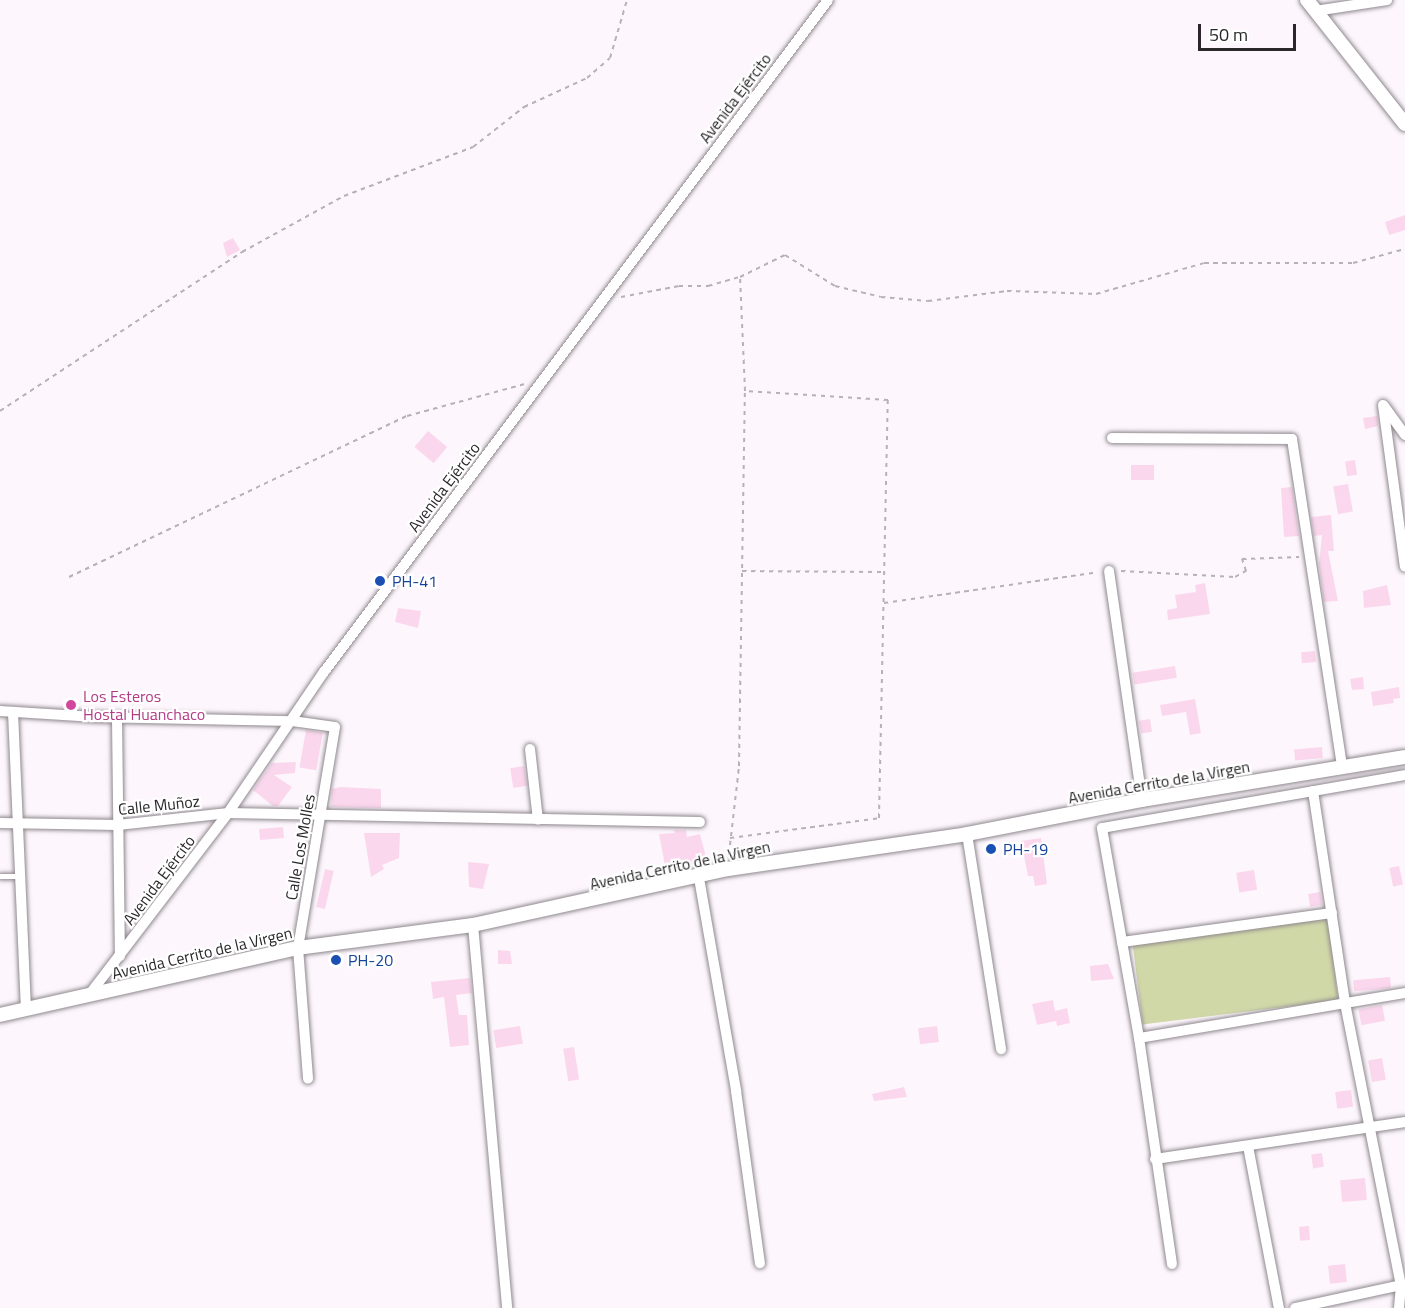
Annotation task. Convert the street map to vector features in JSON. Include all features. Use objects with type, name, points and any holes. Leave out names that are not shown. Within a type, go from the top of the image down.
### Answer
[{"type":"street","name":"Avenida Ejército","points":[[89,995],[228,813],[292,721],[543,380],[828,0]]},
{"type":"street","points":[[1311,5],[1387,0]]},
{"type":"street","points":[[1311,5],[1405,124]]},
{"type":"street","points":[[1405,435],[1383,405],[1405,567]]},
{"type":"street","points":[[1112,438],[1292,439],[1342,767]]},
{"type":"street","points":[[1108,571],[1142,800]]},
{"type":"street","points":[[0,711],[117,718],[292,721]]},
{"type":"street","points":[[13,712],[26,1010]]},
{"type":"street","points":[[117,718],[120,956]]},
{"type":"street","name":"Calle Los Molles","points":[[292,721],[335,727],[298,948],[308,1079]]},
{"type":"street","points":[[530,749],[538,820]]},
{"type":"street","name":"Avenida Cerrito de la Virgen","points":[[0,1016],[298,948],[473,925],[699,878],[728,869],[967,834],[1142,800],[1405,757]]},
{"type":"street","points":[[1172,1264],[1139,1038],[1102,828],[1405,775]]},
{"type":"street","points":[[1313,791],[1345,1003],[1372,1128],[1401,1285],[1399,1308]]},
{"type":"street","name":"Calle Muñoz","points":[[0,823],[118,825],[228,813],[699,822]]},
{"type":"street","points":[[967,834],[1001,1049]]},
{"type":"street","points":[[699,878],[736,1091],[759,1263]]},
{"type":"street","points":[[1122,942],[1332,913]]},
{"type":"street","points":[[473,925],[507,1308]]},
{"type":"street","points":[[1139,1038],[1405,993]]},
{"type":"street","points":[[1155,1158],[1405,1122]]},
{"type":"street","points":[[1248,1146],[1279,1308]]},
{"type":"street","points":[[1294,1308],[1401,1285]]},
{"type":"lane","points":[[0,876],[20,876]]},
{"type":"path","points":[[0,411],[242,252],[344,196],[473,147],[524,107],[586,78],[610,58],[627,0]]},
{"type":"path","points":[[601,302],[679,286],[708,286],[740,278],[784,255],[835,286],[880,297],[928,301],[1007,291],[1096,294],[1204,263],[1353,262],[1405,249]]},
{"type":"path","points":[[728,869],[739,766],[745,391],[740,278]]},
{"type":"path","points":[[69,577],[407,416],[543,380]]},
{"type":"path","points":[[730,838],[879,818],[888,400],[745,391]]},
{"type":"path","points":[[742,571],[884,572]]},
{"type":"green space","points":[[1328,918],[1338,1000],[1143,1024],[1132,942]]},
{"type":"building","points":[[1405,215],[1405,230],[1389,235],[1385,222]]},
{"type":"building","points":[[233,238],[240,250],[227,257],[223,243]]},
{"type":"building","points":[[1377,416],[1378,426],[1365,429],[1363,418]]},
{"type":"building","points":[[428,431],[447,447],[434,463],[415,447]]},
{"type":"building","points":[[1355,460],[1357,475],[1347,476],[1345,461]]},
{"type":"building","points":[[1131,465],[1154,465],[1154,480],[1131,480]]},
{"type":"building","points":[[1348,484],[1353,512],[1338,514],[1333,487]]},
{"type":"building","points":[[1292,487],[1299,536],[1284,537],[1281,488]]},
{"type":"building","points":[[1331,515],[1334,551],[1328,551],[1338,601],[1324,602],[1319,564],[1322,535],[1314,536],[1311,517]]},
{"type":"building","points":[[1205,583],[1210,614],[1168,620],[1167,610],[1177,608],[1175,595],[1196,592],[1195,585]]},
{"type":"building","points":[[1387,585],[1391,605],[1364,608],[1363,591]]},
{"type":"building","points":[[398,608],[421,611],[418,628],[395,622]]},
{"type":"building","points":[[1315,651],[1316,662],[1302,663],[1301,652]]},
{"type":"building","points":[[1175,666],[1177,678],[1134,685],[1133,673]]},
{"type":"building","points":[[1363,677],[1364,689],[1352,690],[1350,679]]},
{"type":"building","points":[[1399,687],[1400,698],[1393,699],[1394,703],[1373,706],[1371,692]]},
{"type":"building","points":[[1195,699],[1201,733],[1190,735],[1186,712],[1162,716],[1160,705]]},
{"type":"building","points":[[1150,719],[1152,732],[1141,734],[1139,721]]},
{"type":"building","points":[[306,730],[323,733],[316,770],[299,767]]},
{"type":"building","points":[[1322,747],[1323,758],[1295,760],[1294,749]]},
{"type":"building","points":[[296,762],[295,773],[274,775],[292,787],[278,806],[273,806],[253,790],[272,763]]},
{"type":"building","points":[[524,766],[527,786],[513,788],[510,768]]},
{"type":"building","points":[[340,787],[381,789],[381,808],[331,807],[332,789]]},
{"type":"building","points":[[283,827],[284,838],[260,840],[259,829]]},
{"type":"building","points":[[674,830],[686,830],[687,837],[700,834],[707,861],[666,871],[659,834],[675,833]]},
{"type":"building","points":[[364,833],[400,833],[399,858],[382,865],[384,869],[371,877]]},
{"type":"building","points":[[1041,838],[1047,884],[1035,886],[1033,876],[1028,876],[1021,841]]},
{"type":"building","points":[[468,862],[489,864],[483,889],[469,887]]},
{"type":"building","points":[[1399,866],[1403,885],[1393,887],[1389,868]]},
{"type":"building","points":[[325,869],[334,871],[325,909],[316,907]]},
{"type":"building","points":[[1254,870],[1257,890],[1239,893],[1236,873]]},
{"type":"building","points":[[1320,892],[1322,905],[1310,907],[1308,894]]},
{"type":"building","points":[[498,950],[510,951],[512,964],[498,964]]},
{"type":"building","points":[[1108,964],[1114,979],[1091,981],[1090,966]]},
{"type":"building","points":[[1390,977],[1391,988],[1354,991],[1353,980]]},
{"type":"building","points":[[470,978],[472,993],[456,995],[459,1015],[467,1015],[469,1045],[450,1047],[444,997],[433,999],[431,982]]},
{"type":"building","points":[[1053,1000],[1055,1011],[1067,1008],[1070,1023],[1057,1026],[1056,1021],[1037,1025],[1032,1004]]},
{"type":"building","points":[[1382,1005],[1385,1021],[1361,1025],[1358,1010]]},
{"type":"building","points":[[520,1026],[523,1044],[496,1048],[493,1030]]},
{"type":"building","points":[[937,1026],[939,1042],[920,1044],[918,1028]]},
{"type":"building","points":[[574,1047],[579,1080],[568,1081],[563,1049]]},
{"type":"building","points":[[1382,1058],[1386,1080],[1372,1082],[1368,1060]]},
{"type":"building","points":[[904,1087],[907,1097],[874,1101],[872,1094]]},
{"type":"building","points":[[1351,1090],[1353,1107],[1337,1109],[1335,1092]]},
{"type":"building","points":[[1322,1153],[1324,1167],[1313,1168],[1311,1155]]},
{"type":"building","points":[[1365,1178],[1367,1200],[1342,1202],[1340,1180]]},
{"type":"building","points":[[1309,1226],[1310,1240],[1300,1241],[1299,1227]]},
{"type":"building","points":[[1345,1264],[1347,1282],[1330,1284],[1328,1266]]},
{"type":"place","name":"PH-41","points":[[380,581]]},
{"type":"place","name":"Los Esteros Hostal Huanchaco","points":[[71,705]]},
{"type":"place","name":"PH-19","points":[[991,849]]},
{"type":"place","name":"PH-20","points":[[336,960]]}]
